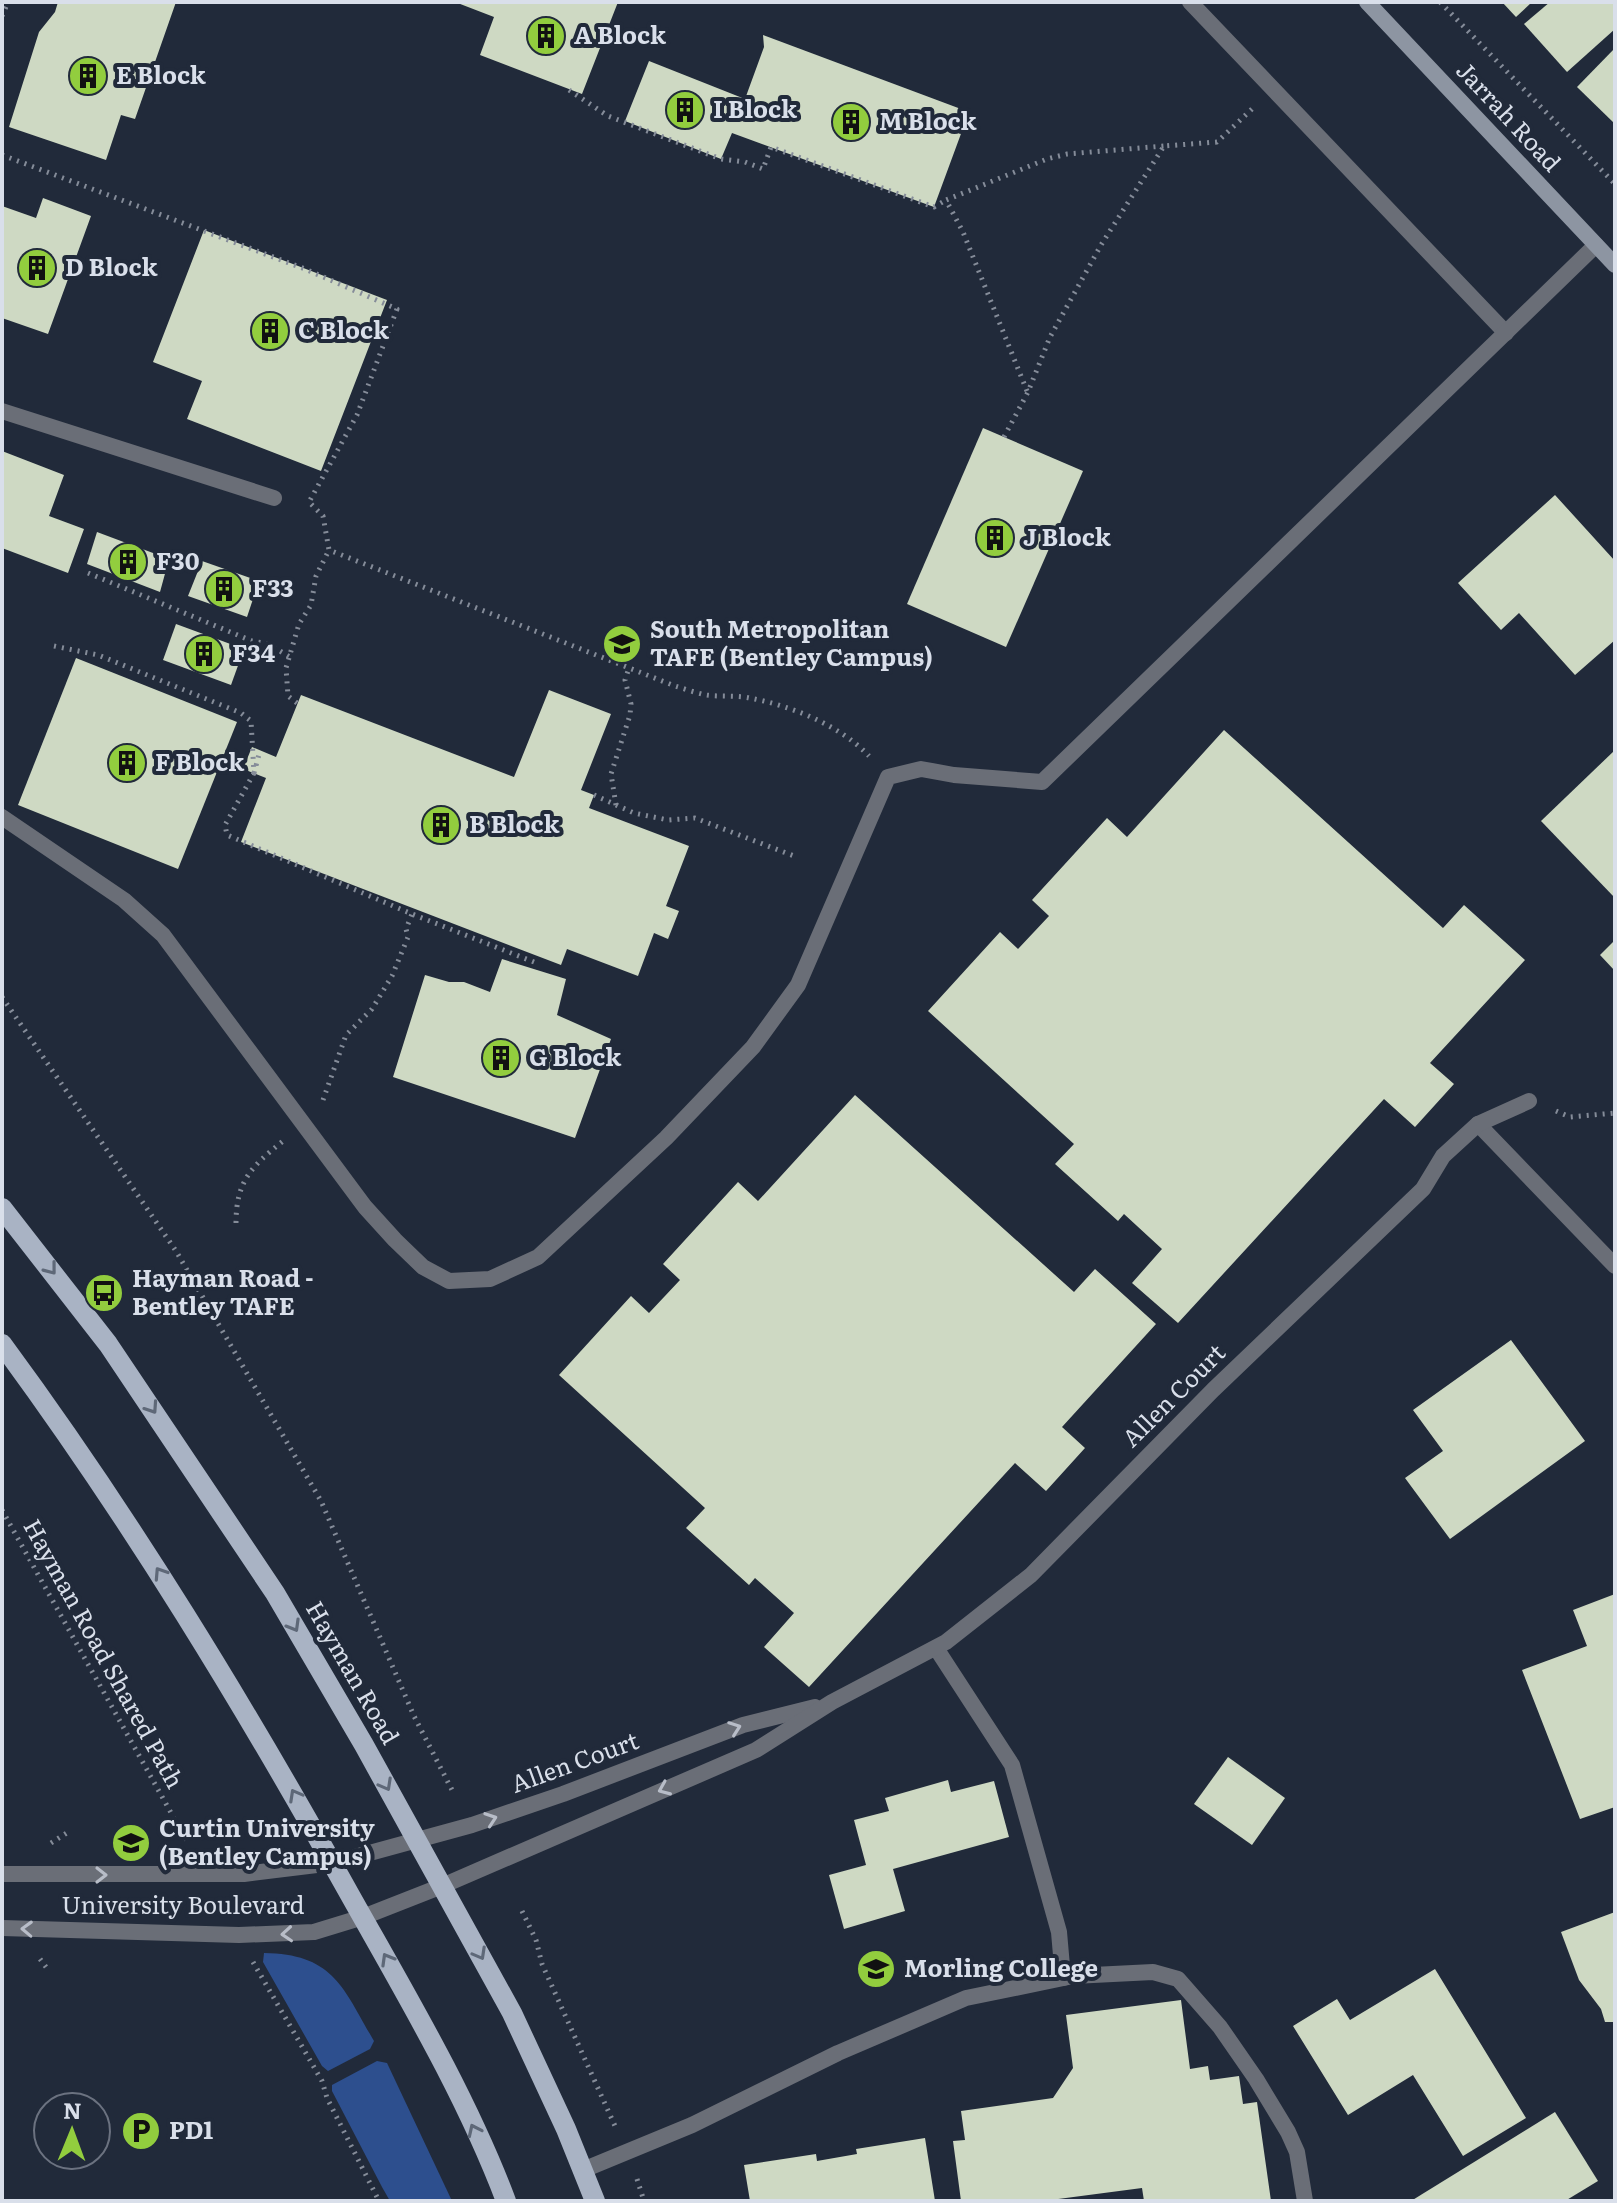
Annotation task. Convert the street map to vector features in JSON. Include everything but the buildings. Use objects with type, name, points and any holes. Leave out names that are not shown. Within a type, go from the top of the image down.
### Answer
[{"type":"main road","name":"Hayman Road","points":[[2,1208],[108,1344],[275,1593],[512,2013],[595,2201]]},
{"type":"main road","points":[[2,1344],[163,1577],[280,1769],[425,2027],[506,2201]]},
{"type":"street","points":[[1190,2],[1506,333]]},
{"type":"street","name":"Jarrah Road","points":[[1367,2],[1615,265]]},
{"type":"street","points":[[2,817],[124,900],[163,935],[365,1207],[423,1267],[449,1281],[490,1279],[538,1257],[666,1138],[753,1047],[798,985],[888,777],[921,769],[954,775],[1042,782],[1596,245]]},
{"type":"street","points":[[2,411],[274,498]]},
{"type":"street","name":"Allen Court","points":[[363,1917],[756,1750],[832,1702],[936,1648],[1031,1575],[1213,1390],[1423,1189],[1443,1156],[1478,1124],[1529,1101]]},
{"type":"street","points":[[1478,1124],[1615,1266]]},
{"type":"street","points":[[936,1648],[1012,1765],[1059,1932],[1063,1978]]},
{"type":"street","name":"Allen Court","points":[[333,1863],[417,1842],[563,1794],[743,1725],[832,1702]]},
{"type":"street","name":"University Boulevard","points":[[2,1874],[244,1874],[333,1863]]},
{"type":"street","name":"University Boulevard","points":[[2,1928],[274,1935],[314,1932],[363,1917]]},
{"type":"street","points":[[583,2170],[692,2125],[838,2053],[966,1998],[1063,1978],[1153,1972],[1178,1979],[1220,2027],[1288,2132],[1300,2163],[1305,2201]]},
{"type":"path","points":[[2,16],[8,2]]},
{"type":"path","points":[[1440,2],[1615,184]]},
{"type":"path","points":[[569,90],[608,116],[721,159],[745,162],[763,169],[771,147],[934,207],[1047,159],[1067,154],[1217,142],[1271,90]]},
{"type":"path","points":[[1004,437],[1028,392],[1050,337],[1101,245],[1164,146]]},
{"type":"path","points":[[2,155],[305,269],[397,309],[357,415],[309,502],[323,516],[329,550],[316,576],[311,605],[299,624],[286,668],[288,696],[297,703]]},
{"type":"path","points":[[946,200],[963,232],[1028,392]]},
{"type":"path","points":[[329,550],[629,668],[707,695],[746,697],[814,719],[859,745],[888,777]]},
{"type":"path","points":[[88,573],[252,641],[268,644],[290,657]]},
{"type":"path","points":[[54,646],[98,655],[241,713],[251,721],[254,773]]},
{"type":"path","points":[[616,806],[611,774],[630,715],[631,704],[625,680],[629,668]]},
{"type":"path","points":[[260,751],[254,773],[225,825],[227,835],[534,962]]},
{"type":"path","points":[[594,795],[634,813],[668,820],[695,818],[794,856]]},
{"type":"path","points":[[236,1223],[239,1193],[245,1177],[320,1107],[346,1035],[372,1009],[392,976],[408,937],[406,929],[412,914]]},
{"type":"path","points":[[2,997],[176,1251],[321,1501],[414,1716],[453,1792]]},
{"type":"path","points":[[1529,1101],[1570,1117],[1615,1113]]},
{"type":"path","name":"Hayman Road Shared Path","points":[[2,1510],[197,1857]]},
{"type":"path","points":[[522,1911],[536,1940],[542,1964],[627,2151],[644,2201]]},
{"type":"path","points":[[266,1987],[322,2081],[327,2098],[379,2201]]},
{"type":"shaded area","points":[[264,1953],[306,1960],[334,1978],[354,2005],[374,2041],[370,2049],[328,2071],[322,2066],[263,1962]]},
{"type":"shaded area","points":[[377,2061],[387,2063],[452,2201],[390,2201],[382,2187],[332,2091],[332,2085]]},
{"type":"place","name":"A Block","points":[[546,36]]},
{"type":"place","name":"E Block","points":[[88,76]]},
{"type":"place","name":"I Block","points":[[685,110]]},
{"type":"place","name":"M Block","points":[[851,122]]},
{"type":"place","name":"D Block","points":[[37,268]]},
{"type":"place","name":"C Block","points":[[270,331]]},
{"type":"place","name":"J Block","points":[[995,538]]},
{"type":"place","name":"F30","points":[[128,562]]},
{"type":"place","name":"F33","points":[[224,589]]},
{"type":"place","name":"South Metropolitan TAFE (Bentley Campus)","points":[[622,644]]},
{"type":"place","name":"F34","points":[[204,654]]},
{"type":"place","name":"F Block","points":[[127,763]]},
{"type":"place","name":"B Block","points":[[441,825]]},
{"type":"place","name":"G Block","points":[[501,1058]]},
{"type":"place","name":"Hayman Road - Bentley TAFE","points":[[104,1293]]},
{"type":"place","name":"Curtin University (Bentley Campus)","points":[[131,1843]]},
{"type":"place","name":"Morling College","points":[[876,1969]]},
{"type":"place","name":"PD1","points":[[141,2131]]}]
